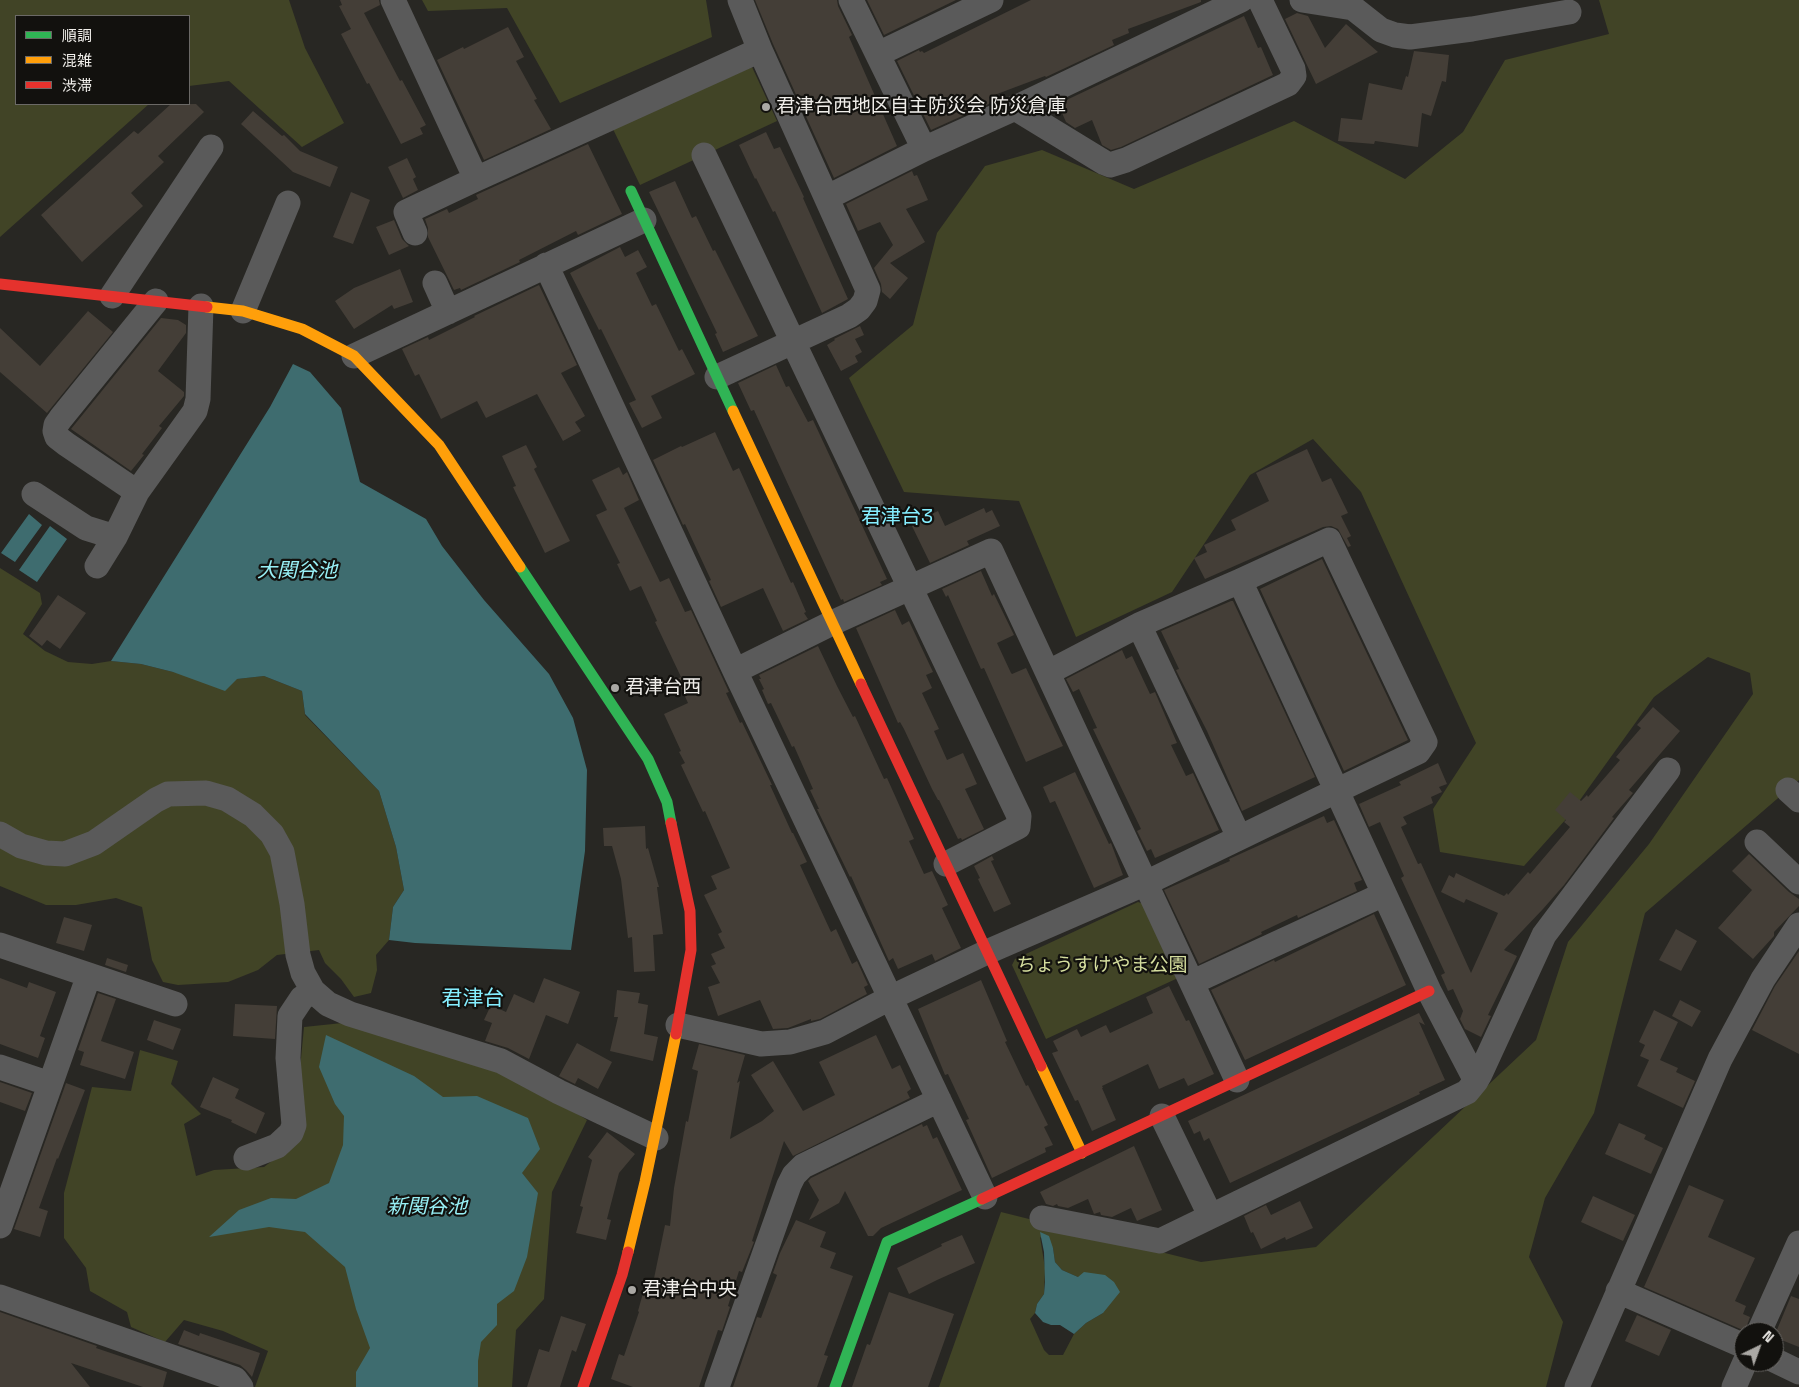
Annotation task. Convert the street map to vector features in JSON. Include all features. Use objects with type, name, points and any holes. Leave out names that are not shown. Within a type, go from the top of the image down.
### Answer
[{"type":"street","points":[[393,0],[476,179]]},
{"type":"street","points":[[717,377],[849,316],[859,309],[865,301],[868,290],[828,197],[760,50],[740,0]]},
{"type":"street","points":[[851,0],[924,149]]},
{"type":"street","points":[[878,54],[991,0]]},
{"type":"street","points":[[828,197],[924,149],[1242,0]]},
{"type":"street","points":[[1015,108],[1105,163],[1110,165],[1126,160],[1288,84],[1294,76],[1293,69],[1260,0]]},
{"type":"street","points":[[1302,0],[1353,8],[1381,30],[1395,36],[1410,37],[1472,29],[1569,12]]},
{"type":"street","points":[[416,233],[406,212],[760,50]]},
{"type":"street","points":[[112,296],[211,147]]},
{"type":"street","points":[[704,155],[1019,816],[1018,827],[946,864]]},
{"type":"street","points":[[631,191],[1082,1153]]},
{"type":"street","points":[[243,311],[288,203]]},
{"type":"street","points":[[354,356],[644,220]]},
{"type":"street","points":[[546,266],[734,671],[985,1197]]},
{"type":"street","points":[[435,283],[448,312]]},
{"type":"street","points":[[0,284],[243,311],[302,329],[354,356],[439,445],[648,759],[667,802],[690,911],[691,950],[656,1138],[622,1275],[584,1387]]},
{"type":"street","points":[[137,492],[66,444],[57,437],[54,431],[61,418],[156,301]]},
{"type":"street","points":[[97,566],[115,536],[137,492],[195,410],[198,399],[200,306]]},
{"type":"street","points":[[34,494],[86,528],[115,536]]},
{"type":"street","points":[[678,1026],[761,1044],[790,1042],[825,1032],[890,998],[988,952],[1146,883],[1418,752],[1425,742],[1329,540],[1139,625],[1049,672]]},
{"type":"street","points":[[734,671],[832,623],[991,551],[1049,672],[1237,1080]]},
{"type":"street","points":[[1240,581],[1429,991],[1476,1082]]},
{"type":"street","points":[[1139,625],[1239,837]]},
{"type":"street","points":[[1042,1218],[1160,1241],[1466,1092],[1476,1082],[1544,935],[1668,770]]},
{"type":"street","points":[[0,834],[21,846],[46,853],[65,854],[94,843],[156,800],[168,794],[206,793],[227,799],[252,815],[272,834],[282,852],[292,904],[298,955],[303,973],[313,991],[328,1004],[350,1014],[501,1061],[559,1092],[656,1138]]},
{"type":"street","points":[[1757,842],[1799,882]]},
{"type":"street","points":[[1193,982],[1384,894]]},
{"type":"street","points":[[1577,1387],[1720,1059],[1763,979],[1799,925]]},
{"type":"street","points":[[0,945],[174,1004]]},
{"type":"street","points":[[0,1226],[7,1183],[50,1084],[88,975]]},
{"type":"street","points":[[246,1158],[278,1146],[291,1133],[294,1124],[288,1058],[290,1016],[302,998],[313,991]]},
{"type":"street","points":[[835,1387],[887,1242],[1429,991]]},
{"type":"street","points":[[0,1067],[50,1084]]},
{"type":"street","points":[[717,1387],[794,1175],[803,1166],[939,1100]]},
{"type":"street","points":[[1162,1116],[1210,1215]]},
{"type":"street","points":[[1764,1322],[1799,1244]]},
{"type":"street","points":[[1618,1292],[1734,1342]]},
{"type":"street","points":[[0,1297],[235,1379],[241,1387]]},
{"type":"street","points":[[1784,1365],[1799,1372]]},
{"type":"street","points":[[1734,1387],[1741,1372]]},
{"type":"green space","points":[[0,0],[289,0],[305,48],[344,123],[302,147],[229,81],[190,86],[190,15],[15,15],[15,105],[148,105],[0,237]]},
{"type":"green space","points":[[422,0],[706,0],[712,37],[560,103],[507,8],[428,11]]},
{"type":"green space","points":[[1599,0],[1799,0],[1799,780],[1645,913],[1594,1113],[1545,1198],[1529,1257],[1563,1322],[1546,1387],[939,1387],[1001,1212],[1201,1262],[1316,1247],[1536,1040],[1568,942],[1649,844],[1753,694],[1750,673],[1708,657],[1654,697],[1567,818],[1524,866],[1440,852],[1433,809],[1476,743],[1361,492],[1313,439],[1250,475],[1172,592],[1076,637],[1019,501],[904,492],[849,378],[913,325],[937,233],[985,166],[1042,150],[1134,189],[1294,121],[1405,179],[1463,132],[1505,60],[1609,34]],"holes":[[[1040,1237],[1053,1248],[1055,1262],[1062,1270],[1078,1277],[1103,1313],[1086,1323],[1074,1334],[1063,1355],[1049,1355],[1044,1350],[1030,1319],[1044,1294],[1045,1268]]]},
{"type":"green space","points":[[752,67],[777,121],[640,185],[612,127]]},
{"type":"green space","points":[[0,568],[40,593],[42,604],[23,634],[45,651],[68,662],[92,664],[111,661],[141,664],[173,672],[237,679],[264,676],[302,691],[305,715],[379,791],[396,847],[404,890],[393,907],[389,940],[376,955],[377,970],[371,993],[354,997],[341,979],[325,963],[319,950],[277,955],[258,970],[228,982],[178,985],[163,982],[152,960],[142,907],[116,898],[76,905],[46,905],[0,886]]},
{"type":"green space","name":"ちょうすけやま公園","points":[[1138,902],[1144,904],[1178,978],[1046,1039],[1012,965],[1015,959]]},
{"type":"green space","points":[[352,1022],[500,1067],[539,1089],[587,1120],[552,1192],[544,1299],[516,1330],[512,1387],[255,1387],[268,1351],[223,1331],[184,1320],[165,1342],[131,1327],[127,1312],[90,1291],[86,1268],[64,1238],[64,1193],[92,1087],[131,1091],[140,1050],[178,1061],[171,1084],[201,1114],[184,1124],[196,1176],[214,1170],[264,1167],[302,1138],[300,1069],[304,1027]]},
{"type":"water","name":"大関谷池","points":[[293,364],[310,372],[341,408],[360,482],[426,519],[442,546],[484,600],[549,674],[573,718],[587,770],[585,851],[571,950],[415,943],[389,940],[393,907],[404,890],[396,847],[379,791],[305,714],[302,691],[264,676],[237,679],[225,691],[173,672],[141,664],[111,661],[270,407]]},
{"type":"water","points":[[29,514],[42,525],[15,562],[1,553]]},
{"type":"water","points":[[50,526],[67,539],[37,582],[19,570]]},
{"type":"water","name":"新関谷池","points":[[326,1035],[414,1076],[443,1097],[477,1096],[528,1118],[540,1149],[522,1173],[538,1193],[527,1257],[514,1291],[497,1304],[497,1325],[481,1342],[478,1361],[478,1387],[356,1387],[356,1372],[370,1348],[356,1309],[345,1267],[305,1232],[269,1227],[209,1237],[239,1210],[271,1198],[296,1199],[329,1183],[343,1145],[344,1116],[335,1104],[319,1067]]},
{"type":"water","points":[[1040,1232],[1049,1236],[1055,1262],[1062,1270],[1078,1277],[1084,1272],[1105,1275],[1114,1282],[1120,1292],[1103,1313],[1086,1323],[1074,1334],[1060,1325],[1051,1325],[1043,1322],[1035,1313],[1037,1304],[1044,1294],[1045,1282],[1044,1252]]},
{"type":"building","points":[[340,0],[379,0],[380,5],[364,13],[426,125],[420,128],[423,134],[401,144],[341,34],[351,29],[339,6],[342,5]]},
{"type":"building","points":[[755,0],[837,0],[852,35],[849,37],[897,146],[834,178]]},
{"type":"building","points":[[867,0],[956,0],[884,35]]},
{"type":"building","points":[[1031,0],[1201,0],[1201,2],[1128,29],[1129,33],[1112,40],[1114,45],[1046,77],[989,97],[991,103],[931,130],[897,61],[919,50],[924,53]]},
{"type":"building","points":[[1297,13],[1308,16],[1325,48],[1346,24],[1378,52],[1316,84],[1285,19]]},
{"type":"building","points":[[1244,16],[1258,48],[1261,47],[1273,75],[1111,150],[1102,145],[1092,120],[1075,128],[1066,122],[1058,104]]},
{"type":"building","points":[[508,27],[524,57],[516,61],[537,99],[534,100],[551,129],[484,160],[437,60]]},
{"type":"building","points":[[1414,51],[1449,55],[1446,82],[1442,81],[1431,116],[1422,113],[1418,147],[1375,141],[1374,144],[1338,141],[1341,118],[1362,120],[1369,83],[1402,90],[1406,76],[1408,77]]},
{"type":"building","points":[[196,104],[204,112],[158,156],[164,162],[131,193],[143,206],[82,262],[41,215],[134,131],[138,134],[170,105]]},
{"type":"building","points":[[253,111],[282,136],[284,135],[300,151],[338,167],[330,187],[293,172],[241,124]]},
{"type":"building","points":[[766,132],[774,149],[780,147],[848,299],[822,313],[775,211],[773,212],[755,179],[739,145]]},
{"type":"building","points":[[588,144],[622,214],[578,235],[576,231],[519,260],[520,262],[461,290],[460,288],[454,290],[428,237],[425,219],[447,209],[449,213],[478,199],[476,195],[478,194]]},
{"type":"building","points":[[407,158],[416,177],[413,179],[418,190],[403,198],[388,167]]},
{"type":"building","points":[[912,171],[914,176],[917,175],[928,200],[906,209],[925,242],[890,263],[908,278],[890,299],[882,292],[881,284],[874,268],[893,245],[880,222],[858,231],[846,204]]},
{"type":"building","points":[[675,181],[692,218],[696,216],[713,251],[715,250],[758,336],[723,352],[715,334],[717,333],[649,192]]},
{"type":"building","points":[[351,192],[370,200],[353,244],[333,237]]},
{"type":"building","points":[[394,220],[402,239],[409,246],[389,255],[376,227]]},
{"type":"building","points":[[620,247],[625,257],[638,250],[647,267],[636,273],[652,306],[656,304],[679,351],[682,349],[695,374],[651,396],[662,418],[642,428],[629,403],[636,400],[601,329],[599,330],[570,273]]},
{"type":"building","points":[[400,269],[413,302],[394,309],[392,305],[354,329],[335,301],[354,288]]},
{"type":"building","points":[[539,285],[577,365],[561,373],[585,416],[575,422],[581,431],[563,441],[537,394],[486,418],[477,401],[441,419],[419,374],[415,376],[402,349],[428,337],[429,340]]},
{"type":"building","points":[[88,311],[113,332],[47,413],[0,372],[0,328],[40,366]]},
{"type":"building","points":[[161,318],[178,320],[186,325],[186,333],[158,371],[184,392],[184,396],[159,426],[162,428],[131,471],[71,429]]},
{"type":"building","points":[[860,326],[864,335],[855,339],[862,352],[855,356],[858,362],[841,371],[827,345],[834,339]]},
{"type":"building","points":[[776,365],[786,387],[789,386],[808,422],[813,420],[887,579],[880,582],[882,585],[844,602],[843,599],[841,600],[754,410],[751,411],[738,383]]},
{"type":"building","points":[[715,432],[733,471],[739,468],[806,612],[804,613],[808,619],[783,631],[763,588],[721,607],[709,581],[711,580],[653,460]]},
{"type":"building","points":[[526,445],[537,467],[534,469],[570,541],[545,553],[513,487],[516,486],[502,456]]},
{"type":"building","points":[[1307,449],[1322,482],[1331,478],[1348,513],[1341,516],[1351,536],[1347,538],[1351,546],[1348,547],[1338,529],[1331,526],[1323,527],[1205,579],[1194,558],[1207,552],[1204,545],[1236,530],[1231,520],[1269,501],[1256,473]]},
{"type":"building","points":[[619,467],[623,475],[627,472],[639,500],[624,508],[660,582],[669,578],[685,612],[691,610],[729,692],[726,693],[740,723],[742,722],[807,862],[800,865],[831,932],[836,929],[852,964],[857,961],[868,985],[864,987],[867,994],[820,1019],[811,1021],[811,1019],[788,1028],[773,1029],[760,1000],[718,1016],[708,987],[720,983],[711,966],[716,964],[711,954],[725,948],[718,934],[722,932],[704,895],[717,889],[711,876],[730,868],[705,811],[703,812],[681,765],[685,763],[679,752],[681,751],[664,714],[688,703],[677,679],[681,677],[655,622],[657,621],[641,586],[630,591],[617,564],[620,563],[596,515],[607,510],[592,480]]},
{"type":"building","points":[[984,508],[986,513],[992,510],[1000,526],[967,541],[969,545],[930,563],[911,524],[938,511],[945,526]]},
{"type":"building","points":[[1322,559],[1408,740],[1344,771],[1260,589]]},
{"type":"building","points":[[981,571],[992,596],[994,594],[1014,635],[997,643],[1011,673],[1026,668],[1063,746],[1026,762],[984,668],[981,669],[948,595],[946,597],[942,589]]},
{"type":"building","points":[[58,595],[86,613],[60,649],[47,640],[42,646],[29,636]]},
{"type":"building","points":[[1233,601],[1315,777],[1242,811],[1207,731],[1176,670],[1179,669],[1161,631]]},
{"type":"building","points":[[895,610],[902,625],[909,621],[933,672],[926,675],[932,688],[922,693],[939,729],[934,731],[947,760],[963,753],[977,784],[965,789],[984,829],[962,840],[961,838],[958,839],[904,729],[900,722],[898,723],[856,628]]},
{"type":"building","points":[[818,646],[853,717],[855,716],[884,779],[887,778],[914,839],[909,841],[924,874],[932,871],[948,905],[942,908],[961,948],[935,961],[932,954],[898,969],[893,958],[889,961],[851,876],[817,809],[819,809],[810,790],[813,789],[794,746],[792,747],[771,703],[768,704],[762,690],[764,689],[759,675]]},
{"type":"building","points":[[1122,650],[1126,659],[1132,656],[1150,694],[1155,692],[1177,743],[1171,745],[1186,776],[1193,773],[1219,830],[1155,858],[1151,849],[1147,851],[1137,831],[1141,829],[1093,729],[1097,728],[1079,689],[1073,692],[1066,679]]},
{"type":"building","points":[[1653,707],[1680,731],[1629,790],[1633,793],[1612,817],[1614,818],[1564,885],[1504,950],[1517,956],[1488,1015],[1491,1016],[1481,1037],[1465,1029],[1460,1019],[1463,1011],[1453,989],[1448,991],[1441,975],[1445,973],[1401,878],[1404,876],[1380,822],[1369,827],[1359,804],[1401,785],[1399,782],[1438,763],[1447,784],[1439,787],[1442,792],[1431,797],[1433,803],[1403,817],[1407,824],[1401,827],[1418,864],[1421,863],[1471,973],[1498,913],[1466,899],[1464,903],[1441,892],[1449,875],[1454,878],[1456,873],[1504,896],[1507,893],[1508,895],[1528,872],[1530,874],[1570,827],[1564,822],[1566,820],[1555,810],[1570,792],[1581,801],[1587,795],[1588,797],[1620,760],[1616,757],[1641,728],[1637,725]]},
{"type":"building","points":[[1075,772],[1109,844],[1111,843],[1123,875],[1094,888],[1055,801],[1050,803],[1043,787]]},
{"type":"building","points":[[1324,816],[1327,823],[1334,820],[1362,880],[1354,883],[1357,891],[1298,918],[1297,915],[1199,964],[1164,890]]},
{"type":"building","points":[[645,826],[646,849],[648,848],[659,887],[657,887],[663,934],[653,935],[655,971],[634,972],[632,937],[628,938],[621,879],[612,846],[604,846],[603,828]]},
{"type":"building","points":[[1749,854],[1799,899],[1799,906],[1774,932],[1774,936],[1753,959],[1718,928],[1752,890],[1732,871]]},
{"type":"building","points":[[992,856],[994,860],[991,861],[1011,904],[994,912],[978,879],[980,878],[974,866]]},
{"type":"building","points":[[1374,914],[1406,985],[1245,1060],[1211,990],[1274,960],[1275,962]]},
{"type":"building","points":[[64,917],[92,925],[84,951],[56,943]]},
{"type":"building","points":[[1676,929],[1697,941],[1681,971],[1659,960]]},
{"type":"building","points":[[1799,951],[1799,1054],[1752,1030],[1775,986]]},
{"type":"building","points":[[107,958],[128,965],[126,972],[105,965]]},
{"type":"building","points":[[0,978],[27,988],[29,982],[56,992],[40,1036],[45,1038],[38,1058],[0,1044]]},
{"type":"building","points":[[544,978],[580,992],[568,1024],[546,1015],[529,1059],[508,1048],[485,1041],[492,1023],[484,1020],[491,1005],[506,1012],[514,994],[534,1003]]},
{"type":"building","points":[[981,980],[1007,1041],[1005,1042],[1026,1086],[1028,1085],[1048,1125],[1044,1127],[1053,1145],[1045,1148],[1046,1152],[992,1178],[966,1120],[969,1119],[948,1074],[945,1075],[918,1009]]},
{"type":"building","points":[[1169,986],[1186,1021],[1189,1020],[1214,1074],[1188,1086],[1184,1078],[1159,1089],[1148,1064],[1102,1086],[1116,1120],[1092,1131],[1078,1100],[1075,1101],[1052,1053],[1058,1051],[1053,1041],[1077,1029],[1081,1037],[1106,1025],[1110,1033],[1153,1013],[1146,997]]},
{"type":"building","points":[[617,990],[640,993],[638,1003],[648,1005],[644,1034],[658,1037],[653,1061],[610,1051],[618,1017],[614,1017]]},
{"type":"building","points":[[98,993],[116,999],[101,1041],[134,1052],[125,1079],[80,1065],[84,1052],[78,1050]]},
{"type":"building","points":[[1680,1000],[1701,1011],[1692,1027],[1672,1016]]},
{"type":"building","points":[[235,1004],[277,1006],[275,1039],[233,1036]]},
{"type":"building","points":[[1654,1010],[1678,1022],[1660,1060],[1678,1068],[1676,1072],[1695,1081],[1683,1108],[1637,1086],[1649,1060],[1640,1056],[1645,1045],[1639,1042]]},
{"type":"building","points":[[1419,1013],[1425,1025],[1419,1022],[1445,1080],[1419,1092],[1420,1094],[1230,1183],[1209,1138],[1204,1141],[1200,1131],[1194,1134],[1188,1121]]},
{"type":"building","points":[[154,1020],[181,1029],[173,1050],[147,1040]]},
{"type":"building","points":[[876,1035],[892,1069],[900,1065],[911,1089],[907,1092],[910,1098],[793,1156],[784,1141],[752,1241],[754,1242],[742,1272],[739,1271],[722,1331],[718,1330],[699,1387],[633,1387],[611,1379],[619,1354],[624,1356],[639,1312],[645,1286],[652,1288],[665,1225],[670,1226],[674,1188],[686,1121],[688,1122],[698,1071],[692,1069],[699,1044],[745,1055],[737,1083],[740,1081],[730,1139],[762,1121],[774,1111],[751,1075],[773,1061],[803,1111],[835,1095],[819,1062]]},
{"type":"building","points":[[577,1043],[612,1062],[598,1089],[578,1078],[575,1084],[559,1076]]},
{"type":"building","points":[[213,1077],[239,1089],[235,1098],[265,1113],[256,1134],[231,1122],[232,1120],[200,1107]]},
{"type":"building","points":[[0,1082],[32,1093],[25,1111],[0,1102]]},
{"type":"building","points":[[66,1083],[85,1090],[39,1208],[48,1211],[40,1237],[14,1229]]},
{"type":"building","points":[[1619,1123],[1646,1135],[1644,1139],[1663,1148],[1651,1174],[1605,1154]]},
{"type":"building","points":[[922,1124],[923,1127],[927,1125],[933,1139],[937,1137],[962,1190],[881,1228],[873,1236],[868,1236],[845,1191],[839,1203],[809,1220],[819,1200],[808,1181],[811,1178]]},
{"type":"building","points":[[607,1132],[635,1154],[619,1173],[607,1219],[611,1220],[606,1240],[576,1233],[583,1207],[580,1206],[592,1160],[588,1157]]},
{"type":"building","points":[[1134,1146],[1162,1210],[1137,1221],[1131,1208],[1112,1217],[1101,1215],[1100,1212],[1094,1214],[1088,1199],[1068,1208],[1058,1206],[1057,1204],[1053,1206],[1046,1204],[1040,1192]]},
{"type":"building","points":[[1689,1185],[1724,1200],[1708,1237],[1755,1258],[1735,1301],[1746,1306],[1743,1314],[1750,1317],[1748,1322],[1734,1322],[1734,1326],[1644,1287]]},
{"type":"building","points":[[1593,1196],[1635,1215],[1623,1241],[1581,1222]]},
{"type":"building","points":[[1300,1201],[1313,1228],[1286,1240],[1285,1237],[1261,1249],[1253,1232],[1251,1233],[1244,1216],[1266,1205],[1271,1215]]},
{"type":"building","points":[[796,1220],[826,1232],[820,1247],[836,1253],[830,1268],[853,1276],[824,1355],[828,1356],[817,1387],[733,1387],[757,1317],[761,1318],[777,1275],[773,1273],[780,1253]]},
{"type":"building","points":[[962,1235],[975,1263],[909,1294],[897,1268]]},
{"type":"building","points":[[889,1292],[954,1314],[928,1387],[852,1387],[867,1344],[870,1345]]},
{"type":"building","points":[[1791,1296],[1799,1299],[1799,1347],[1784,1341],[1784,1322],[1780,1322]]},
{"type":"building","points":[[0,1312],[167,1372],[163,1387],[143,1387],[71,1363],[90,1387],[0,1387]]},
{"type":"building","points":[[1637,1315],[1671,1330],[1659,1356],[1625,1341]]},
{"type":"building","points":[[561,1316],[586,1324],[576,1352],[572,1350],[560,1387],[527,1387],[539,1349],[549,1352]]},
{"type":"building","points":[[184,1330],[199,1336],[200,1333],[260,1353],[252,1377],[240,1365],[178,1344]]},
{"type":"traffic: fast","points":[[631,191],[733,411]]},
{"type":"traffic: fast","points":[[520,567],[648,759],[667,802],[671,823]]},
{"type":"traffic: fast","points":[[835,1387],[887,1242],[982,1199]]},
{"type":"traffic: slow","points":[[207,307],[243,311],[302,329],[354,356],[439,445],[520,567]]},
{"type":"traffic: slow","points":[[733,411],[861,684]]},
{"type":"traffic: slow","points":[[628,1252],[645,1182],[676,1034]]},
{"type":"traffic: slow","points":[[1041,1066],[1082,1153]]},
{"type":"traffic: jam","points":[[0,284],[207,307]]},
{"type":"traffic: jam","points":[[861,684],[1041,1066]]},
{"type":"traffic: jam","points":[[671,823],[690,911],[691,950],[676,1034]]},
{"type":"traffic: jam","points":[[982,1199],[1429,991]]},
{"type":"traffic: jam","points":[[583,1387],[622,1275],[628,1252]]},
{"type":"place","name":"君津台西地区自主防災会 防災倉庫","points":[[766,107]]},
{"type":"place","name":"君津台西","points":[[615,688]]},
{"type":"place","name":"君津台中央","points":[[632,1290]]},
{"type":"district","name":"君津台3","points":[[897,518]]},
{"type":"district","name":"君津台","points":[[473,999]]}]
